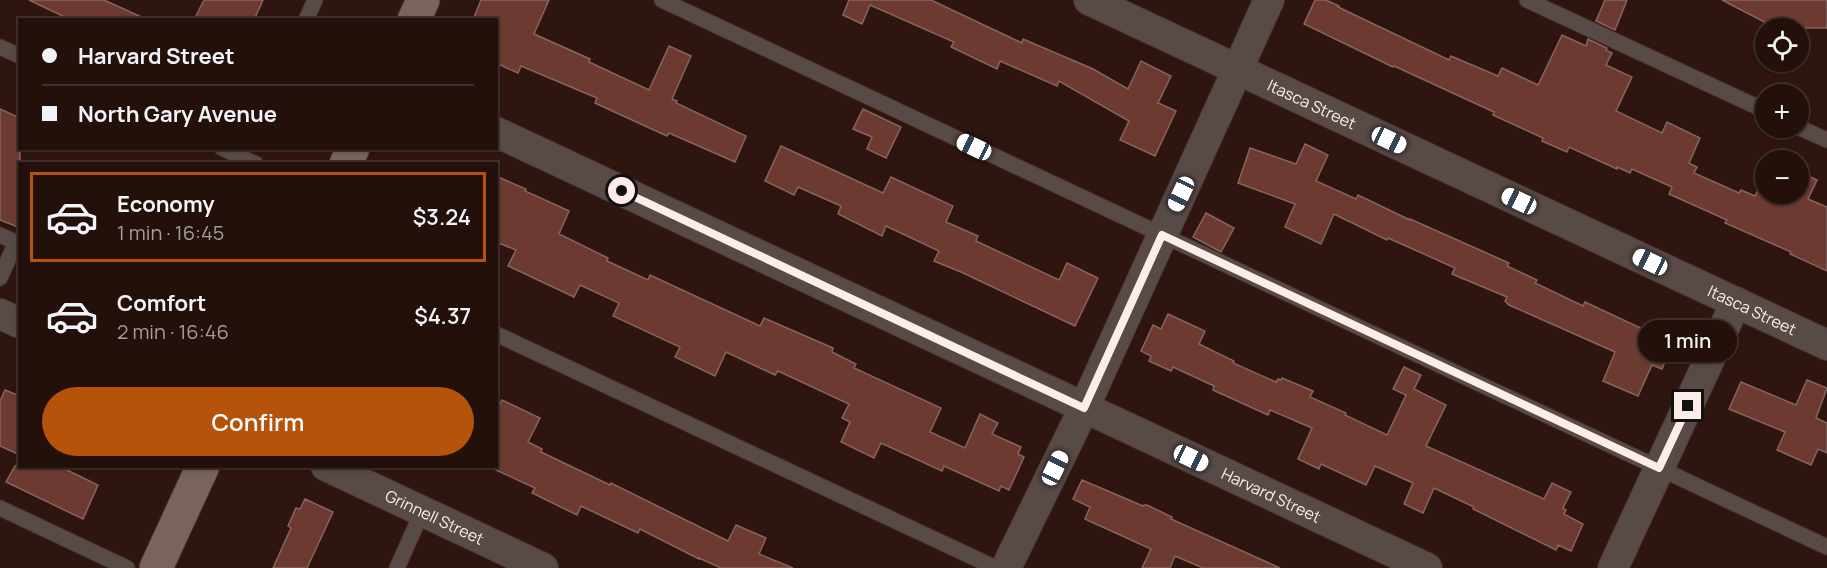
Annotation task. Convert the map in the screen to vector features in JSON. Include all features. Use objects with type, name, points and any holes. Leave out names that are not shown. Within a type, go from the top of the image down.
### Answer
[{"type":"main road","points":[[415,18],[423,0]]},
{"type":"main road","points":[[156,568],[202,468]]},
{"type":"street","name":"Itasca Street","points":[[1089,0],[1827,345]]},
{"type":"street","points":[[1006,568],[1084,408],[1269,0]]},
{"type":"street","name":"Harvard Street","points":[[498,133],[1427,568]]},
{"type":"street","points":[[1613,568],[1736,302]]},
{"type":"street","points":[[0,314],[18,322]]},
{"type":"street","name":"Grinnell Street","points":[[330,468],[543,568]]},
{"type":"lane","points":[[307,18],[315,0]]},
{"type":"lane","points":[[662,0],[1827,547]]},
{"type":"lane","points":[[1527,0],[1755,106]]},
{"type":"lane","points":[[0,47],[18,55]]},
{"type":"lane","points":[[1809,132],[1827,140]]},
{"type":"lane","points":[[227,150],[246,158]]},
{"type":"lane","points":[[0,235],[18,243],[0,278]]},
{"type":"lane","points":[[498,335],[996,568]]},
{"type":"lane","points":[[0,508],[127,568]]},
{"type":"lane","points":[[397,568],[422,512]]},
{"type":"building","points":[[29,0],[104,0],[144,18],[67,18]]},
{"type":"building","points":[[204,0],[263,0],[255,18],[195,18]]},
{"type":"building","points":[[481,0],[549,0],[534,34],[590,59],[589,62],[649,90],[669,46],[691,56],[672,99],[746,136],[735,162],[669,133],[667,136],[595,103],[597,98],[521,66],[518,73],[498,64],[498,18],[474,18]]},
{"type":"building","points":[[849,0],[931,0],[1022,43],[1023,39],[1093,69],[1128,89],[1141,61],[1171,76],[1158,103],[1176,111],[1155,156],[1120,140],[1129,121],[1059,81],[1057,86],[1000,61],[997,69],[951,47],[954,42],[870,5],[862,24],[843,15]]},
{"type":"building","points":[[1315,0],[1326,0],[1449,60],[1451,56],[1498,76],[1502,68],[1538,85],[1562,35],[1586,46],[1588,39],[1612,53],[1606,65],[1632,77],[1616,111],[1662,133],[1667,122],[1700,138],[1689,163],[1697,167],[1694,173],[1739,193],[1741,190],[1755,196],[1755,204],[1809,204],[1809,199],[1827,207],[1827,271],[1790,254],[1791,252],[1725,223],[1727,220],[1669,194],[1672,187],[1632,169],[1630,173],[1617,167],[1617,169],[1569,147],[1567,152],[1542,141],[1543,138],[1493,115],[1494,112],[1304,24]]},
{"type":"building","points":[[1605,0],[1627,0],[1615,30],[1596,21]]},
{"type":"building","points":[[1722,0],[1827,0],[1827,28],[1809,28],[1809,18],[1757,18]]},
{"type":"building","points":[[0,109],[18,117],[20,162],[18,162],[18,227],[0,220]]},
{"type":"building","points":[[863,109],[901,127],[886,158],[867,149],[872,137],[853,129]]},
{"type":"building","points":[[1305,144],[1328,155],[1316,181],[1356,199],[1358,195],[1509,263],[1507,266],[1537,280],[1535,283],[1583,306],[1585,302],[1673,343],[1662,369],[1652,365],[1638,396],[1603,381],[1615,352],[1509,305],[1505,301],[1507,297],[1452,274],[1455,268],[1388,238],[1387,240],[1334,214],[1321,244],[1285,227],[1295,204],[1238,183],[1250,148],[1296,164]]},
{"type":"building","points":[[781,146],[883,193],[891,177],[953,206],[946,222],[978,236],[976,241],[1059,280],[1067,263],[1098,278],[1075,326],[934,261],[939,251],[886,226],[882,236],[838,214],[841,206],[798,187],[794,195],[765,181]]},
{"type":"building","points":[[1809,176],[1817,180],[1809,197]]},
{"type":"building","points":[[498,177],[569,211],[559,234],[608,258],[607,261],[648,280],[650,275],[760,326],[764,318],[833,348],[832,352],[856,364],[854,368],[941,408],[930,432],[965,448],[980,414],[998,423],[992,434],[1021,447],[1018,454],[1024,457],[1009,490],[1001,486],[999,491],[944,466],[942,471],[881,443],[874,458],[841,442],[850,422],[842,418],[849,404],[778,371],[775,375],[726,352],[715,376],[675,357],[680,347],[613,316],[619,303],[580,285],[574,297],[508,266],[516,250],[498,243]]},
{"type":"building","points":[[1206,213],[1234,228],[1221,252],[1193,237]]},
{"type":"building","points":[[1168,314],[1205,331],[1199,344],[1234,361],[1233,363],[1276,382],[1282,378],[1313,391],[1310,397],[1387,435],[1406,395],[1393,389],[1404,367],[1421,375],[1414,389],[1446,405],[1426,446],[1544,499],[1552,483],[1571,492],[1563,508],[1566,510],[1564,514],[1583,524],[1571,551],[1558,545],[1556,550],[1434,488],[1423,513],[1404,504],[1413,483],[1375,466],[1366,485],[1321,464],[1319,469],[1298,459],[1312,428],[1270,410],[1268,415],[1213,390],[1214,386],[1173,367],[1171,371],[1149,361],[1151,356],[1141,351],[1153,325],[1161,329]]},
{"type":"building","points":[[1807,380],[1827,388],[1816,418],[1827,423],[1827,453],[1818,449],[1811,465],[1777,450],[1785,432],[1729,409],[1741,382],[1796,405]]},
{"type":"building","points":[[5,390],[18,395],[18,454],[0,446],[0,401]]},
{"type":"building","points":[[502,400],[540,418],[528,442],[542,449],[541,452],[610,485],[611,483],[728,541],[736,525],[766,538],[759,554],[793,568],[721,568],[640,529],[638,533],[581,506],[577,515],[532,493],[535,488],[496,470],[498,468],[498,407]]},
{"type":"building","points":[[15,466],[18,466],[18,468],[63,468],[98,485],[83,519],[6,482]]},
{"type":"building","points":[[1082,480],[1143,506],[1147,505],[1172,517],[1171,519],[1280,568],[1203,568],[1175,556],[1170,568],[1142,568],[1151,549],[1085,519],[1090,507],[1073,499]]},
{"type":"building","points":[[305,499],[333,512],[307,568],[273,568],[291,528],[288,526],[296,508],[300,509]]},
{"type":"route","points":[[622,191],[1084,408],[1162,235],[1659,468],[1688,406]]}]
